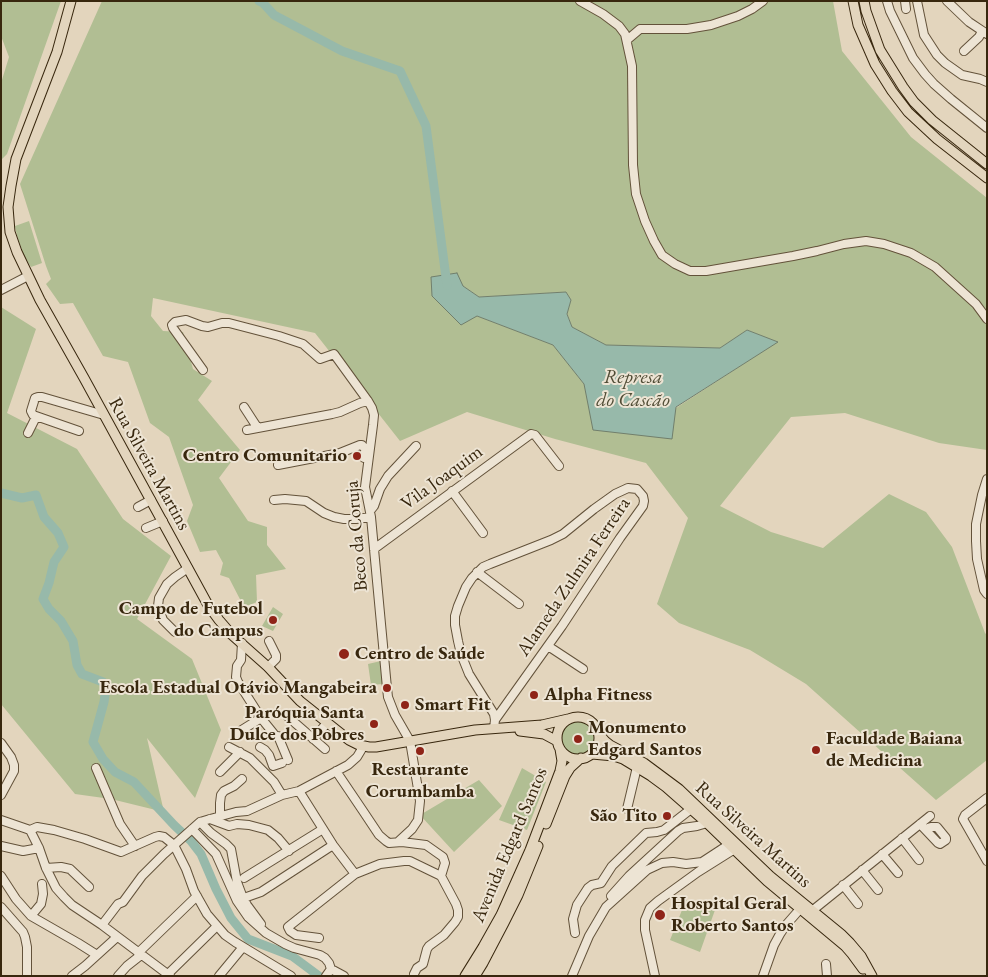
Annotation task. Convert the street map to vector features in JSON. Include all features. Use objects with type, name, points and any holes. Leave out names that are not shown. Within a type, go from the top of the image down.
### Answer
[{"type":"main road","name":"Rua Silveira Martins","points":[[71,1],[57,52],[16,159],[5,207],[12,239],[40,300],[208,605],[219,620],[268,666],[300,701],[349,740],[363,746]]},
{"type":"main road","points":[[853,1],[858,25],[875,64],[892,91],[908,112],[937,139],[987,178]]},
{"type":"main road","points":[[864,1],[880,50],[914,102],[932,120],[987,164]]},
{"type":"main road","points":[[363,746],[376,747],[475,730],[495,724],[510,728],[544,734],[559,745],[566,755],[573,758],[581,758],[592,754],[599,740],[594,724],[587,718],[577,717],[542,725],[510,728]]},
{"type":"main road","points":[[559,745],[558,732],[561,724],[568,719]]},
{"type":"main road","name":"Rua Silveira Martins","points":[[598,733],[610,744],[644,763],[674,785],[766,881],[846,947],[866,976]]},
{"type":"main road","name":"Avenida Edgard Santos","points":[[464,976],[501,915],[530,850],[560,771],[562,761],[559,745]]},
{"type":"main road","name":"Rua Silveira Martins","points":[[592,754],[614,756],[623,759],[651,776],[850,943],[864,960],[872,976]]},
{"type":"main road","name":"Avenida Edgard Santos","points":[[475,976],[518,896],[565,776],[570,768],[581,758]]},
{"type":"street","points":[[580,1],[619,26],[627,40],[632,66],[633,156],[636,194],[645,221],[662,255],[690,271],[706,271],[793,256],[844,244],[866,241],[884,244],[911,253],[935,267],[976,304],[987,318]]},
{"type":"street","points":[[627,40],[640,29],[687,29],[711,26],[738,16],[763,1]]},
{"type":"street","points":[[887,1],[913,58],[925,74],[987,128]]},
{"type":"street","points":[[917,1],[924,35],[937,55],[962,75],[986,80]]},
{"type":"street","points":[[947,1],[969,22],[985,33],[964,51]]},
{"type":"street","points":[[1,290],[28,276]]},
{"type":"street","name":"Beco da Coruja","points":[[203,370],[173,328],[172,325],[175,322],[186,320],[202,326],[229,323],[303,344],[320,359],[334,354],[368,401],[374,415],[374,420],[365,488],[374,549],[386,688],[395,715],[410,741]]},
{"type":"street","points":[[79,431],[36,417],[31,412],[34,400],[38,397],[104,415]]},
{"type":"street","points":[[247,430],[332,414],[368,401]]},
{"type":"street","points":[[244,407],[257,428]]},
{"type":"street","points":[[28,433],[36,417]]},
{"type":"street","name":"Vila Joaquim","points":[[374,549],[532,433],[535,434],[559,466]]},
{"type":"street","points":[[278,465],[340,453],[357,445],[362,445],[365,449],[362,472],[365,488]]},
{"type":"street","points":[[274,500],[306,501],[324,513],[339,518],[356,519],[370,514],[380,489],[388,476],[416,446]]},
{"type":"street","points":[[987,479],[976,524],[976,541],[978,567],[984,590],[987,594]]},
{"type":"street","name":"Alameda Zulmira Ferreira","points":[[634,488],[640,491],[643,496],[643,506],[495,724],[491,709],[470,674],[461,654],[456,632],[455,616],[466,587],[477,572],[490,564],[563,534],[594,509],[623,490],[634,488]]},
{"type":"street","points":[[452,491],[483,533]]},
{"type":"street","points":[[138,507],[151,500]]},
{"type":"street","points":[[146,528],[163,521]]},
{"type":"street","points":[[175,632],[163,620],[158,606],[159,598],[168,584],[188,568]]},
{"type":"street","points":[[477,572],[520,604]]},
{"type":"street","points":[[268,666],[276,659],[270,641]]},
{"type":"street","points":[[242,643],[241,660],[237,666],[236,677],[261,718],[281,740],[285,762],[273,766],[265,750],[260,747]]},
{"type":"street","points":[[548,646],[583,670]]},
{"type":"street","points":[[241,660],[258,657]]},
{"type":"street","points":[[287,716],[325,749]]},
{"type":"street","points":[[237,733],[261,718]]},
{"type":"street","points":[[313,740],[327,723]]},
{"type":"street","points":[[399,841],[415,825],[419,813],[420,801],[410,741]]},
{"type":"street","points":[[1,743],[11,757],[14,771],[1,795]]},
{"type":"street","points":[[102,925],[118,904],[124,901],[142,876],[200,822],[236,812],[247,811],[282,795],[299,791],[353,761],[363,746]]},
{"type":"street","points":[[229,747],[246,755],[254,762],[274,782],[282,795]]},
{"type":"street","points":[[220,772],[240,752]]},
{"type":"street","points":[[627,809],[636,767]]},
{"type":"street","points":[[96,768],[120,824],[135,846]]},
{"type":"street","points":[[336,771],[349,792],[386,841],[389,843],[399,841],[426,845],[443,857],[445,863],[441,876]]},
{"type":"street","points":[[220,816],[221,795],[242,778]]},
{"type":"street","points":[[299,791],[322,829],[355,874]]},
{"type":"street","points":[[986,801],[965,815],[963,819],[984,848],[987,862]]},
{"type":"street","points":[[575,934],[573,919],[577,904],[588,888],[592,884],[600,884],[612,866],[646,833],[664,830],[691,810]]},
{"type":"street","points":[[813,910],[902,838],[922,826],[930,816]]},
{"type":"street","points":[[210,819],[229,826],[237,824],[249,825],[268,830],[289,851]]},
{"type":"street","points":[[1,820],[30,830],[37,827],[54,830],[122,852],[159,836],[164,837],[174,845],[207,914],[225,935],[292,976]]},
{"type":"street","points":[[200,822],[231,849],[240,900]]},
{"type":"street","points":[[572,976],[589,936],[610,897],[670,838],[683,828],[707,823]]},
{"type":"street","points":[[192,829],[216,854],[240,900],[247,905],[272,937],[294,948],[320,955],[329,964],[328,972],[344,976]]},
{"type":"street","points":[[244,878],[322,829]]},
{"type":"street","points":[[30,830],[56,888],[64,897],[72,905],[169,975],[217,926]]},
{"type":"street","points":[[902,838],[919,860]]},
{"type":"street","points":[[240,900],[270,887],[334,845]]},
{"type":"street","points":[[1,846],[23,851],[39,848]]},
{"type":"street","points":[[606,907],[652,867],[662,863],[686,864],[702,862],[733,846]]},
{"type":"street","points":[[655,976],[645,930],[646,916],[650,908],[658,900],[733,846]]},
{"type":"street","points":[[882,854],[898,873]]},
{"type":"street","points":[[319,938],[296,935],[288,927],[355,874],[388,862],[410,861],[441,876],[458,910],[458,917],[455,922],[444,935],[429,946],[422,964],[414,974]]},
{"type":"street","points":[[46,868],[61,867],[70,869],[89,887]]},
{"type":"street","points":[[862,870],[878,890]]},
{"type":"street","points":[[1,876],[16,899],[32,916],[97,955]]},
{"type":"street","points":[[32,916],[42,904],[42,884]]},
{"type":"street","points":[[843,885],[858,904]]},
{"type":"street","points":[[118,976],[197,896]]},
{"type":"street","points":[[1,907],[23,932],[25,937],[27,976]]},
{"type":"street","points":[[763,976],[780,934],[800,909]]},
{"type":"street","points":[[72,976],[117,937]]},
{"type":"street","points":[[219,976],[244,947]]},
{"type":"street","points":[[826,964],[827,976]]},
{"type":"shaded area","points":[[1,1],[61,1],[7,154],[1,160],[1,83],[9,57],[1,36]]},
{"type":"shaded area","points":[[102,1],[833,1],[842,51],[911,137],[987,198],[987,450],[939,443],[845,413],[791,417],[720,506],[771,532],[823,548],[889,494],[926,512],[952,547],[987,635],[987,760],[936,800],[806,684],[750,650],[679,623],[657,604],[688,518],[646,463],[555,439],[467,412],[400,441],[315,333],[153,298],[151,316],[163,331],[183,332],[193,369],[212,381],[198,400],[240,450],[219,478],[248,521],[267,527],[267,545],[286,569],[256,575],[257,602],[244,607],[229,578],[220,575],[223,563],[216,550],[200,552],[187,521],[193,505],[169,437],[150,423],[128,362],[103,356],[73,303],[60,304],[46,284],[51,279],[20,184]],"holes":[[[463,286],[479,297],[566,292],[571,300],[567,313],[572,327],[606,345],[720,348],[747,330],[777,342],[676,408],[584,384],[553,345],[477,316]]]},
{"type":"shaded area","points":[[29,221],[42,263],[31,267],[24,256],[15,226]]},
{"type":"shaded area","points":[[1,307],[36,329],[7,413],[77,449],[123,519],[171,556],[137,619],[192,659],[221,730],[195,798],[147,738],[164,812],[111,799],[75,794],[1,704]]},
{"type":"shaded area","name":"Campo de Futebol do Campus","points":[[273,607],[283,614],[273,631],[262,626]]},
{"type":"shaded area","points":[[381,661],[383,684],[371,685],[368,664]]},
{"type":"shaded area","points":[[578,721],[585,722],[590,726],[594,731],[594,745],[590,750],[585,754],[578,755],[571,754],[566,750],[562,745],[561,738],[562,731],[566,726],[571,722]]},
{"type":"shaded area","points":[[522,768],[546,782],[527,830],[499,820]]},
{"type":"shaded area","points":[[479,780],[502,806],[454,852],[420,815]]},
{"type":"shaded area","points":[[686,900],[715,910],[700,952],[670,940]]},
{"type":"water","name":"Represa do Cascão","points":[[457,273],[463,286],[479,297],[566,292],[571,300],[567,314],[572,327],[606,345],[720,348],[747,330],[778,342],[676,407],[672,439],[593,430],[584,384],[553,345],[477,316],[461,325],[432,296],[431,277]]},
{"type":"waterway","points":[[259,1],[274,15],[342,51],[400,71],[426,126],[447,285]]},
{"type":"waterway","points":[[1,493],[22,498],[36,495],[44,517],[58,533],[64,547],[54,562],[43,599],[49,609],[61,621],[73,641],[77,665],[82,674],[103,682],[106,688],[93,742],[103,759],[115,772],[134,782],[191,841],[201,854],[231,918],[248,939],[292,956],[319,976]]},
{"type":"place","name":"Centro Comunitario","points":[[357,456]]},
{"type":"place","name":"Campo de Futebol do Campus","points":[[273,620]]},
{"type":"place","name":"Centro de Saúde","points":[[344,654]]},
{"type":"place","name":"Escola Estadual Otávio Mangabeira","points":[[387,688]]},
{"type":"place","name":"Alpha Fitness","points":[[534,695]]},
{"type":"place","name":"Smart Fit","points":[[405,705]]},
{"type":"place","name":"Paróquia Santa Dulce dos Pobres","points":[[374,724]]},
{"type":"place","name":"Monumento Edgard Santos","points":[[578,739]]},
{"type":"place","name":"Faculdade Baiana de Medicina","points":[[816,750]]},
{"type":"place","name":"Restaurante Corumbamba","points":[[420,751]]},
{"type":"place","name":"São Tito","points":[[667,816]]},
{"type":"place","name":"Hospital Geral Roberto Santos","points":[[660,915]]}]
